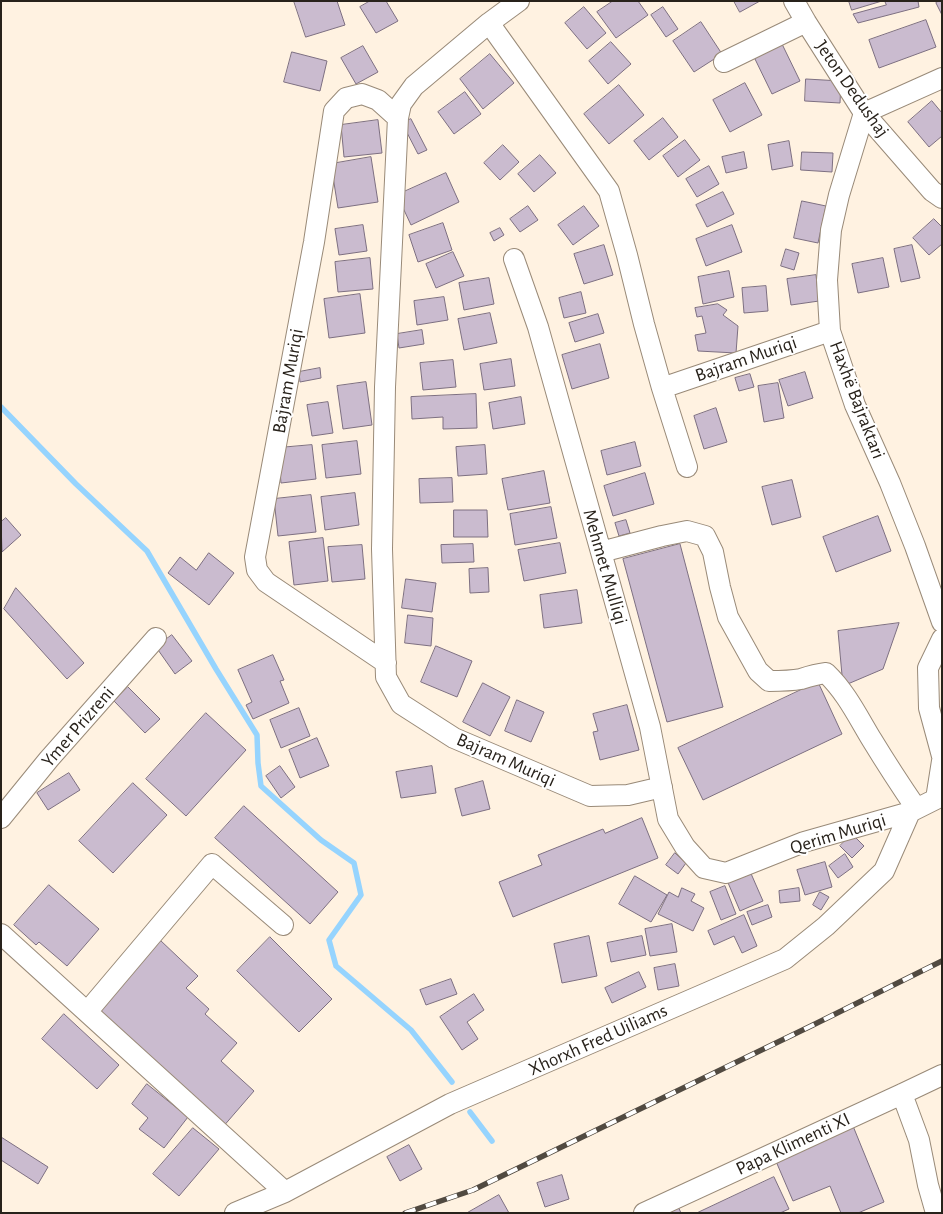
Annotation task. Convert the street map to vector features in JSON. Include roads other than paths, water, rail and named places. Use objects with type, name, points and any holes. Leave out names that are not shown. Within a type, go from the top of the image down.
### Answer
[{"type":"street","name":"Bajram Muriqi","points":[[519,1],[489,23],[414,86],[401,104],[398,118],[385,406],[382,549],[386,677],[401,704],[454,738],[590,796],[628,795],[662,787]]},
{"type":"street","name":"Jeton Dedushaj","points":[[794,1],[864,113],[932,191],[942,198]]},
{"type":"street","name":"Jeton Dedushaj","points":[[724,62],[806,22]]},
{"type":"street","points":[[489,23],[609,191],[662,388],[687,467]]},
{"type":"street","points":[[864,113],[942,78]]},
{"type":"street","name":"Bajram Muriqi","points":[[386,663],[266,582],[257,570],[255,557],[314,242],[334,111],[346,98],[362,94],[378,100],[398,118]]},
{"type":"street","name":"Haxhë Bajraktari","points":[[864,113],[844,177],[831,230],[827,280],[830,331],[855,405],[897,501],[942,622]]},
{"type":"street","name":"Mehmet Mulliqi","points":[[514,259],[538,327],[650,727],[668,819],[685,847],[704,868]]},
{"type":"street","name":"Bajram Muriqi","points":[[662,388],[830,331]]},
{"type":"street","points":[[601,552],[687,531],[705,536],[713,552],[728,617],[758,671],[769,681],[784,682],[826,673],[846,697],[913,810]]},
{"type":"street","name":"Ymer Prizreni","points":[[1,818],[156,638]]},
{"type":"street","points":[[942,639],[928,668],[929,708],[942,756]]},
{"type":"street","name":"Qerim Muriqi","points":[[704,868],[726,873],[804,842],[913,810],[936,799],[942,761]]},
{"type":"street","name":"Xhorxh Fred Uiliams","points":[[235,1213],[285,1192],[450,1104],[785,959],[826,926],[884,872],[913,810]]},
{"type":"street","points":[[87,1012],[212,864],[282,925]]},
{"type":"street","points":[[1,934],[285,1192]]},
{"type":"street","name":"Papa Klimenti XI","points":[[644,1213],[942,1074]]},
{"type":"street","points":[[902,1094],[918,1140],[936,1213]]},
{"type":"waterway","points":[[1,407],[76,484],[147,551],[257,735],[261,786],[321,840],[354,863],[361,895],[329,940],[336,966],[411,1030],[452,1082]]},
{"type":"waterway","points":[[470,1112],[492,1141]]},
{"type":"railway","points":[[405,1213],[473,1190],[942,961]]}]
